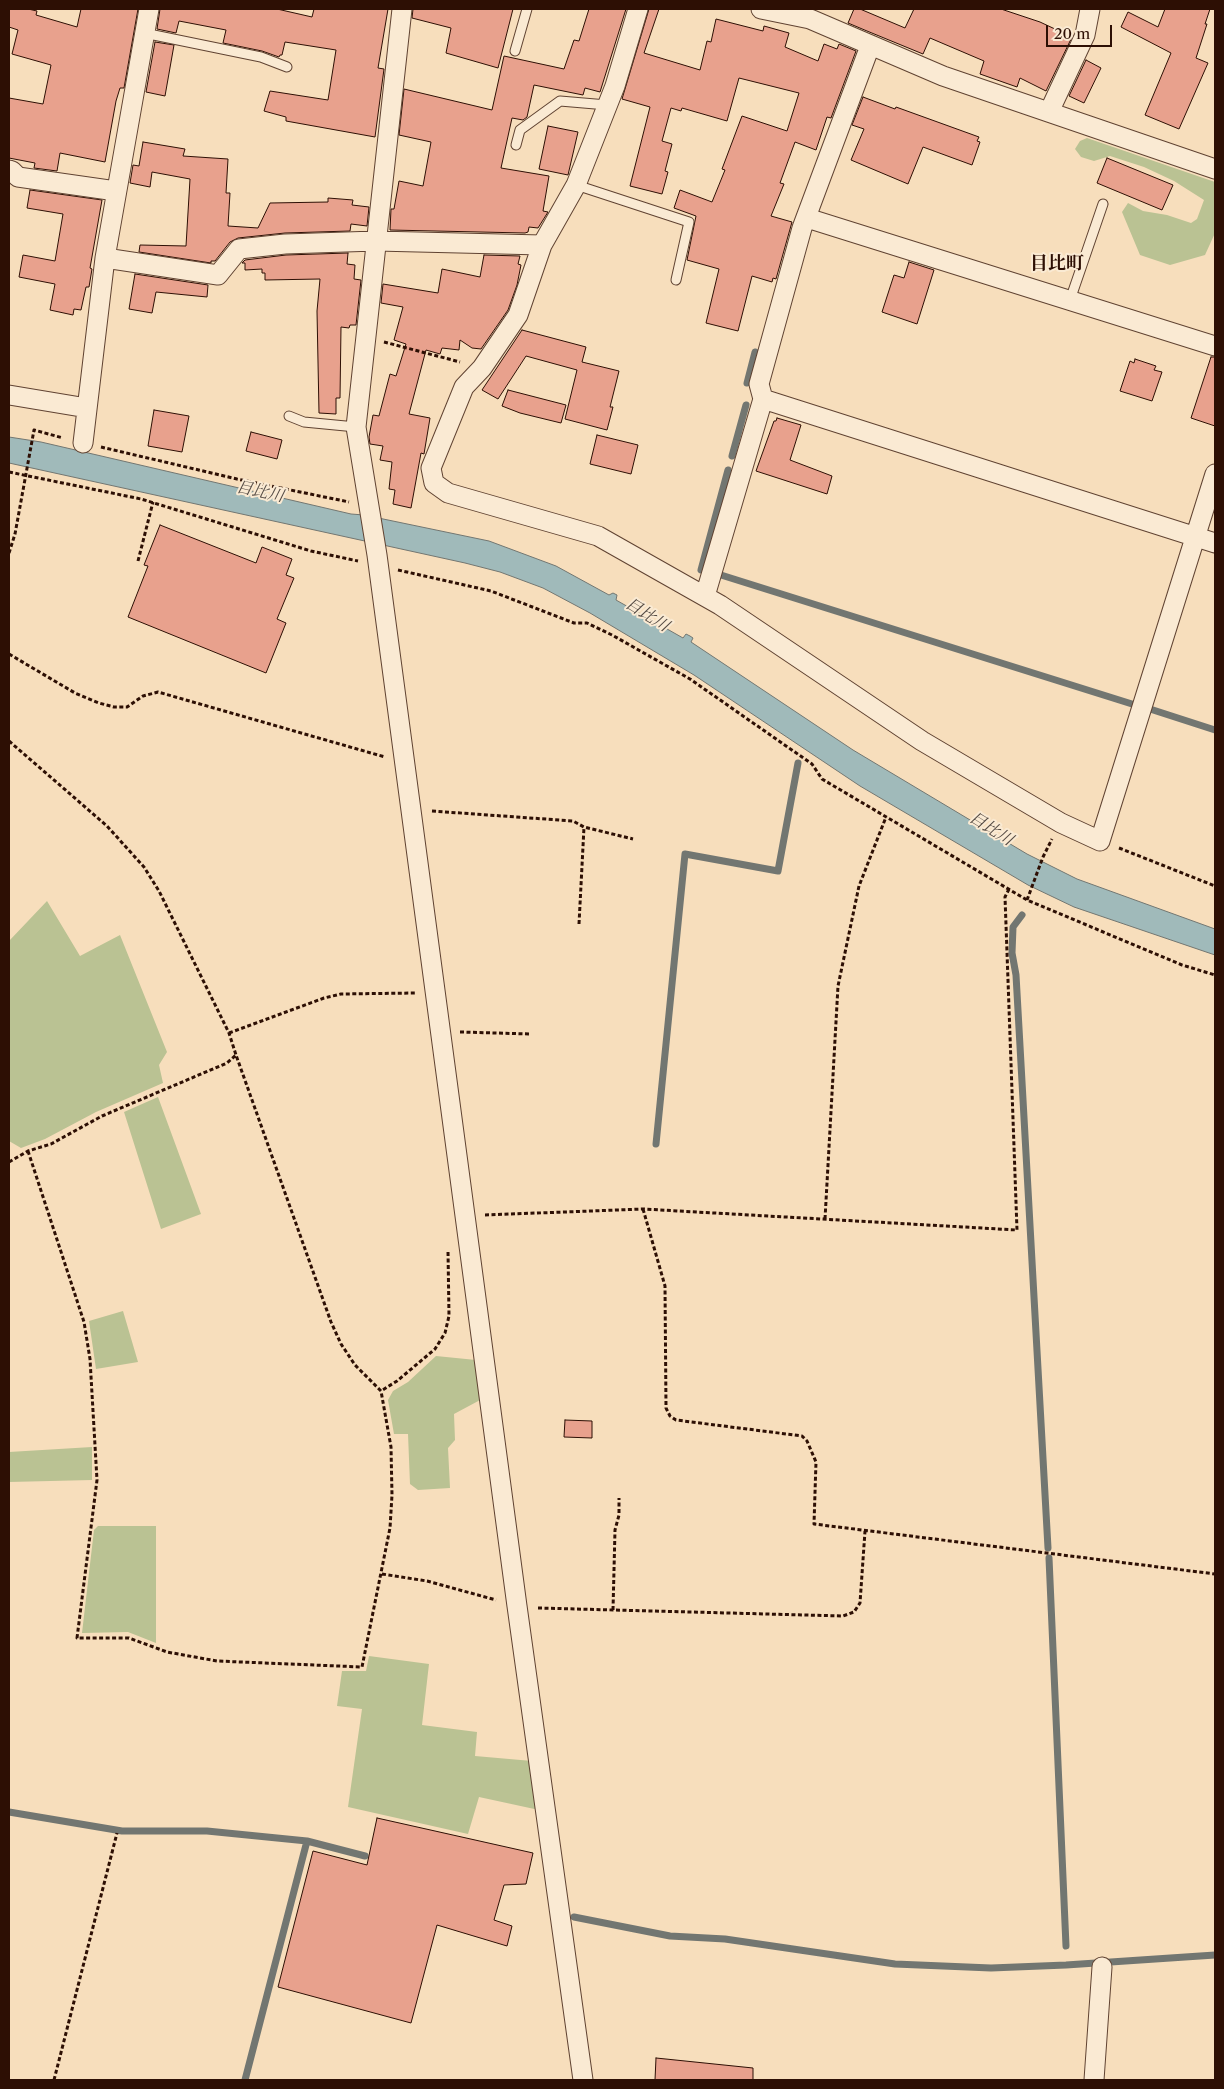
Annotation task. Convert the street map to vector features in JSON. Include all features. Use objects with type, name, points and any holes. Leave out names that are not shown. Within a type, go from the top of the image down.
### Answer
[{"type":"street","points":[[83,443],[105,258],[149,9]]},
{"type":"street","points":[[402,9],[356,427],[378,560],[517,1607],[583,2080]]},
{"type":"street","points":[[638,9],[615,86],[576,185],[542,245],[518,315],[482,368],[464,387],[431,468],[434,483],[448,493],[598,536],[705,596],[922,741],[1061,823],[1100,841],[1215,474]]},
{"type":"street","points":[[761,9],[810,19],[943,76],[1215,168]]},
{"type":"street","points":[[1049,112],[1085,35],[1090,9]]},
{"type":"street","points":[[705,596],[763,399],[759,384],[806,218],[870,46]]},
{"type":"street","points":[[9,170],[18,177],[116,191]]},
{"type":"street","points":[[806,218],[1215,346]]},
{"type":"street","points":[[105,258],[218,275],[239,248],[285,244],[376,241],[542,245]]},
{"type":"street","points":[[9,394],[87,408]]},
{"type":"street","points":[[763,399],[1215,543]]},
{"type":"street","points":[[1094,2080],[1102,1967]]},
{"type":"lane","points":[[515,51],[526,9]]},
{"type":"lane","points":[[144,34],[260,57],[287,66]]},
{"type":"lane","points":[[516,145],[520,130],[560,101],[607,105]]},
{"type":"lane","points":[[576,185],[689,222],[676,280]]},
{"type":"lane","points":[[1070,300],[1103,204]]},
{"type":"lane","points":[[289,416],[304,422],[356,427]]},
{"type":"path","points":[[366,337],[482,368]]},
{"type":"path","points":[[9,553],[15,534],[34,430],[237,479],[369,507]]},
{"type":"path","points":[[9,472],[153,502],[311,551],[378,560],[491,591],[574,623],[587,623],[612,634],[690,679],[812,764],[822,779],[1027,900],[1182,965],[1215,975]]},
{"type":"path","points":[[138,560],[153,502]]},
{"type":"path","points":[[9,654],[76,693],[99,703],[128,707],[150,693],[166,693],[405,763]]},
{"type":"path","points":[[9,741],[107,826],[144,867],[159,892],[229,1033],[331,1322],[341,1344],[355,1365],[382,1391],[391,1447],[392,1494],[390,1528],[362,1667],[217,1661],[168,1652],[129,1638],[77,1638],[97,1480],[90,1359],[84,1322],[28,1151]]},
{"type":"path","points":[[411,810],[573,821],[584,827],[633,839]]},
{"type":"path","points":[[825,1219],[838,986],[859,886],[886,817]]},
{"type":"path","points":[[579,924],[584,827]]},
{"type":"path","points":[[1100,841],[1215,886]]},
{"type":"path","points":[[1027,900],[1043,857]]},
{"type":"path","points":[[466,1216],[643,1209],[1017,1230],[1005,897],[1009,889]]},
{"type":"path","points":[[229,1033],[324,998],[341,994],[436,992]]},
{"type":"path","points":[[441,1031],[531,1034]]},
{"type":"path","points":[[9,1162],[28,1151],[51,1144],[102,1116],[227,1063],[236,1055]]},
{"type":"path","points":[[643,1209],[665,1286],[666,1408],[670,1416],[676,1420],[802,1436],[807,1441],[816,1462],[814,1524],[1215,1574]]},
{"type":"path","points":[[382,1391],[398,1381],[436,1349],[445,1333],[449,1316],[447,1254],[450,1246]]},
{"type":"path","points":[[613,1610],[615,1530],[619,1515],[619,1498]]},
{"type":"path","points":[[382,1574],[427,1581],[517,1607],[844,1616],[854,1612],[860,1603],[865,1531]]},
{"type":"path","points":[[54,2080],[117,1833]]},
{"type":"green space","points":[[1087,138],[1215,182],[1215,233],[1205,255],[1170,265],[1140,255],[1122,212],[1128,203],[1143,211],[1167,215],[1191,223],[1197,219],[1204,200],[1174,181],[1144,167],[1110,156],[1094,161],[1081,157],[1075,149],[1080,141]]},
{"type":"green space","points":[[47,901],[80,956],[120,935],[167,1052],[159,1065],[163,1083],[96,1112],[45,1139],[21,1148],[9,1141],[9,941]]},
{"type":"green space","points":[[158,1097],[201,1214],[161,1229],[124,1112]]},
{"type":"green space","points":[[123,1311],[138,1362],[96,1369],[89,1321]]},
{"type":"green space","points":[[436,1356],[476,1360],[482,1399],[454,1414],[455,1440],[448,1448],[450,1488],[418,1490],[410,1484],[408,1434],[394,1434],[388,1400],[393,1391],[408,1382]]},
{"type":"green space","points":[[92,1447],[92,1480],[9,1482],[9,1452]]},
{"type":"green space","points":[[98,1526],[156,1526],[156,1643],[128,1632],[82,1633],[94,1530]]},
{"type":"green space","points":[[369,1656],[429,1664],[422,1725],[477,1732],[475,1756],[532,1761],[539,1810],[479,1797],[468,1834],[348,1807],[362,1709],[337,1706],[342,1671],[366,1671]]},
{"type":"water","points":[[9,437],[41,442],[351,514],[364,515],[489,541],[556,566],[609,595],[613,593],[617,595],[616,600],[683,638],[686,634],[690,636],[693,638],[691,642],[853,750],[1027,854],[1077,879],[1215,929],[1215,955],[1074,907],[1028,885],[860,786],[694,675],[590,613],[543,588],[500,572],[465,563],[9,463]]},
{"type":"building","points":[[9,9],[37,11],[36,15],[77,27],[81,9],[138,9],[124,88],[120,88],[116,101],[105,162],[60,153],[57,171],[34,168],[35,163],[9,158],[9,98],[43,104],[51,65],[12,54],[18,30],[9,27]]},
{"type":"building","points":[[160,9],[277,9],[312,17],[314,9],[388,9],[378,68],[384,69],[375,137],[286,121],[286,117],[264,111],[270,91],[328,100],[336,50],[285,42],[282,55],[279,57],[262,51],[223,43],[226,30],[179,21],[176,33],[157,29]]},
{"type":"building","points":[[413,9],[513,9],[498,68],[446,53],[451,28],[412,18]]},
{"type":"building","points":[[589,9],[626,9],[600,92],[585,88],[583,95],[534,85],[527,117],[523,120],[512,118],[501,168],[549,176],[543,211],[548,212],[538,228],[529,227],[528,232],[525,233],[390,230],[391,209],[394,209],[399,181],[423,186],[431,142],[399,135],[404,89],[492,110],[504,56],[564,69],[574,40],[579,41]]},
{"type":"building","points":[[649,9],[659,9],[644,53],[700,70],[707,41],[711,42],[716,19],[763,31],[764,26],[789,33],[785,47],[818,61],[824,44],[837,49],[839,44],[856,51],[831,118],[827,117],[816,150],[795,142],[780,183],[784,184],[771,216],[792,222],[776,279],[773,278],[772,282],[752,276],[738,331],[706,323],[719,269],[687,260],[696,216],[674,208],[680,190],[712,202],[725,170],[722,169],[742,116],[787,131],[799,93],[739,78],[727,121],[682,108],[681,111],[671,108],[662,141],[672,144],[665,171],[668,172],[662,194],[630,186],[650,107],[622,99]]},
{"type":"building","points":[[854,9],[860,9],[905,28],[914,9],[1001,9],[1040,22],[1072,37],[1046,91],[1020,78],[1017,87],[980,74],[984,61],[930,38],[923,54],[848,23]]},
{"type":"building","points":[[1165,9],[1210,9],[1196,58],[1208,63],[1179,129],[1145,115],[1171,53],[1121,27],[1128,12],[1158,27]]},
{"type":"building","points":[[155,42],[174,45],[165,96],[146,92]]},
{"type":"building","points":[[1086,60],[1101,68],[1084,103],[1069,96]]},
{"type":"building","points":[[863,97],[979,137],[977,141],[980,142],[972,165],[923,147],[908,184],[851,160],[864,129],[852,125]]},
{"type":"building","points":[[548,126],[578,132],[568,175],[539,169]]},
{"type":"building","points":[[143,142],[185,149],[183,156],[228,159],[226,193],[230,193],[228,226],[258,228],[270,203],[328,202],[328,198],[353,200],[352,205],[369,207],[367,226],[351,224],[350,231],[285,233],[238,238],[230,242],[215,261],[211,261],[211,263],[139,252],[140,245],[186,246],[190,179],[152,172],[150,187],[130,183],[133,165],[139,166]]},
{"type":"building","points":[[1107,158],[1173,185],[1162,210],[1097,183]]},
{"type":"building","points":[[30,190],[102,200],[90,268],[92,269],[89,287],[86,287],[81,310],[74,309],[73,315],[50,310],[55,284],[19,277],[23,255],[55,261],[63,214],[27,208]]},
{"type":"building","points":[[348,253],[347,264],[355,265],[354,279],[361,280],[356,325],[350,325],[349,328],[341,327],[340,398],[336,398],[336,414],[319,413],[317,311],[320,279],[265,280],[265,273],[262,273],[262,269],[245,270],[245,263],[242,263],[245,260],[286,255]]},
{"type":"building","points":[[484,255],[520,256],[518,264],[521,265],[517,285],[508,310],[481,349],[472,348],[460,340],[459,350],[442,348],[440,354],[426,350],[409,414],[430,418],[424,454],[421,453],[411,508],[393,504],[395,490],[389,489],[392,462],[380,460],[383,446],[370,444],[369,437],[373,415],[379,416],[390,374],[396,376],[406,344],[394,340],[403,307],[381,303],[383,284],[438,293],[442,269],[480,277]]},
{"type":"building","points":[[909,262],[934,270],[917,324],[882,312],[894,275],[904,278]]},
{"type":"building","points":[[135,274],[208,285],[207,297],[156,292],[152,313],[129,309]]},
{"type":"building","points":[[522,330],[586,347],[582,362],[619,371],[610,407],[613,407],[607,430],[565,419],[577,370],[526,356],[498,399],[482,390]]},
{"type":"building","points":[[1211,357],[1215,357],[1215,426],[1191,418]]},
{"type":"building","points":[[1135,359],[1156,366],[1154,370],[1162,372],[1152,401],[1120,391],[1130,361],[1134,363]]},
{"type":"building","points":[[508,390],[566,405],[561,423],[520,413],[502,406]]},
{"type":"building","points":[[154,410],[189,416],[182,452],[148,446]]},
{"type":"building","points":[[777,418],[801,425],[790,460],[832,476],[827,494],[756,471],[774,421]]},
{"type":"building","points":[[251,432],[282,440],[277,459],[246,451]]},
{"type":"building","points":[[597,435],[638,445],[631,474],[590,464]]},
{"type":"building","points":[[160,525],[256,563],[262,547],[292,559],[286,575],[294,578],[277,619],[286,623],[266,673],[128,617],[148,566],[144,565]]},
{"type":"building","points":[[565,1420],[592,1421],[592,1438],[564,1437]]},
{"type":"building","points":[[377,1818],[533,1853],[526,1884],[504,1885],[494,1920],[512,1926],[507,1946],[437,1925],[411,2023],[278,1987],[313,1851],[367,1865]]},
{"type":"building","points":[[656,2058],[753,2068],[753,2080],[655,2080]]},
{"type":"waterway","points":[[747,383],[755,352]]},
{"type":"waterway","points":[[732,456],[746,405]]},
{"type":"waterway","points":[[701,570],[728,470]]},
{"type":"waterway","points":[[721,575],[1132,704]]},
{"type":"waterway","points":[[1150,709],[1215,730]]},
{"type":"waterway","points":[[656,1144],[685,854],[778,871],[798,763]]},
{"type":"waterway","points":[[1022,915],[1013,927],[1012,953],[1016,975],[1048,1548]]},
{"type":"waterway","points":[[1049,1558],[1066,1946]]},
{"type":"waterway","points":[[9,1812],[122,1831],[207,1831],[307,1841],[365,1856]]},
{"type":"waterway","points":[[245,2080],[307,1841]]},
{"type":"waterway","points":[[574,1917],[670,1936],[725,1939],[895,1964],[991,1968],[1215,1955]]},
{"type":"district","name":"目比町","points":[[1057,264]]},
{"type":"water label","name":"目比川","points":[[260,492]]},
{"type":"water label","name":"目比川","points":[[647,615]]},
{"type":"water label","name":"目比川","points":[[991,829]]}]
